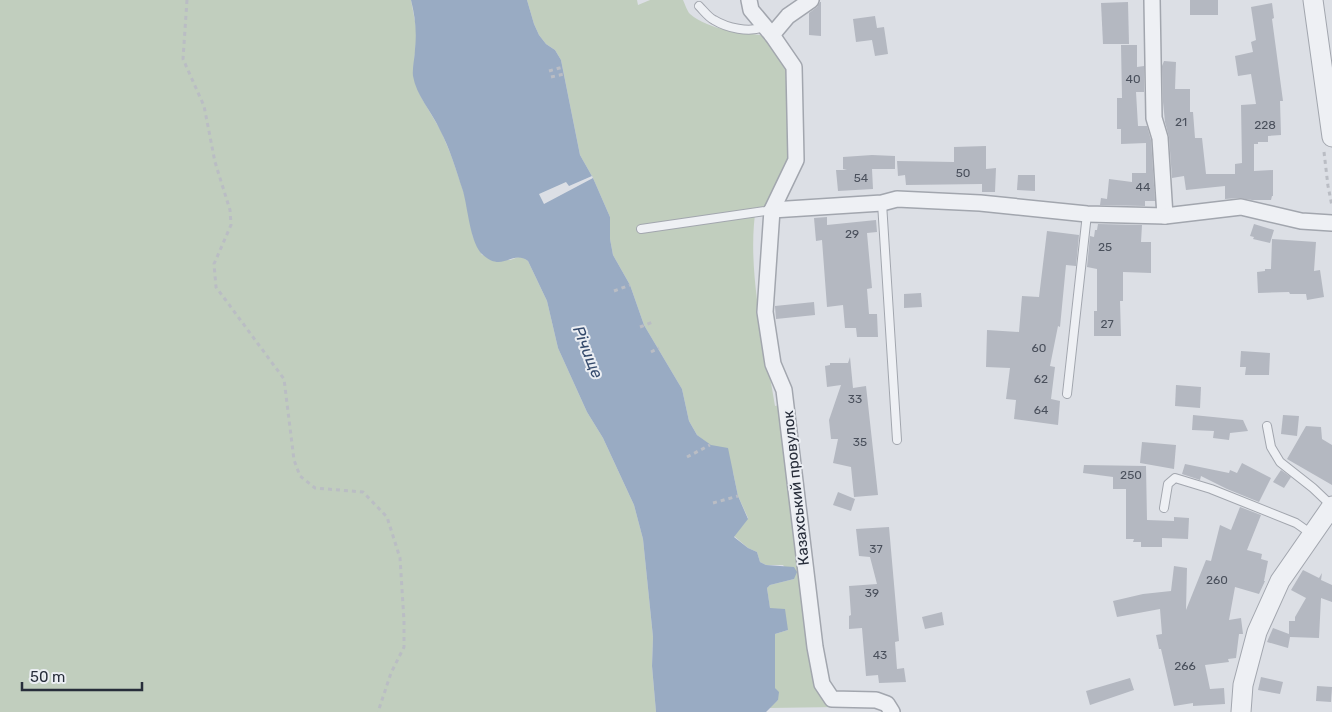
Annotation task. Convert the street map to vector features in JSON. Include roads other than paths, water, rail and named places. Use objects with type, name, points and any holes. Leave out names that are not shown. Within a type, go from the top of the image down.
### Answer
[{"type":"street","name":"Казахський провулок","points":[[749,0],[751,10],[794,67],[796,160],[772,210],[765,312],[773,364],[784,390],[809,606],[822,684],[832,698],[876,700],[887,704],[892,712]]},
{"type":"street","points":[[768,31],[811,0]]},
{"type":"street","points":[[1152,0],[1154,118],[1160,138],[1165,216]]},
{"type":"street","points":[[1313,0],[1332,137]]},
{"type":"street","points":[[772,210],[882,203],[897,199],[962,202],[1087,214],[1165,216],[1241,207],[1301,221],[1332,223]]},
{"type":"street","points":[[1240,712],[1244,685],[1257,632],[1280,581],[1332,506]]},
{"type":"lane","points":[[699,6],[714,20],[733,28],[768,31]]},
{"type":"lane","points":[[882,203],[896,440]]},
{"type":"lane","points":[[641,230],[772,210]]},
{"type":"lane","points":[[1067,394],[1087,214]]},
{"type":"lane","points":[[1267,426],[1271,447],[1280,462],[1332,506]]},
{"type":"lane","points":[[1164,508],[1168,484],[1175,478],[1211,489],[1296,523],[1313,535]]},
{"type":"water","name":"Річище","points":[[411,0],[527,0],[539,35],[546,44],[555,50],[561,60],[580,155],[593,178],[610,217],[610,239],[613,255],[630,285],[644,325],[682,389],[689,421],[697,435],[711,445],[728,448],[738,496],[748,519],[734,537],[748,548],[757,552],[760,562],[766,565],[794,567],[797,572],[794,579],[770,585],[767,588],[770,608],[785,609],[788,630],[775,634],[775,688],[779,692],[778,700],[766,712],[656,712],[652,666],[653,637],[643,539],[634,505],[603,438],[587,412],[558,348],[547,301],[528,261],[522,258],[502,262],[490,260],[483,255],[475,243],[463,191],[450,152],[437,123],[421,97],[413,76],[416,30]]}]
